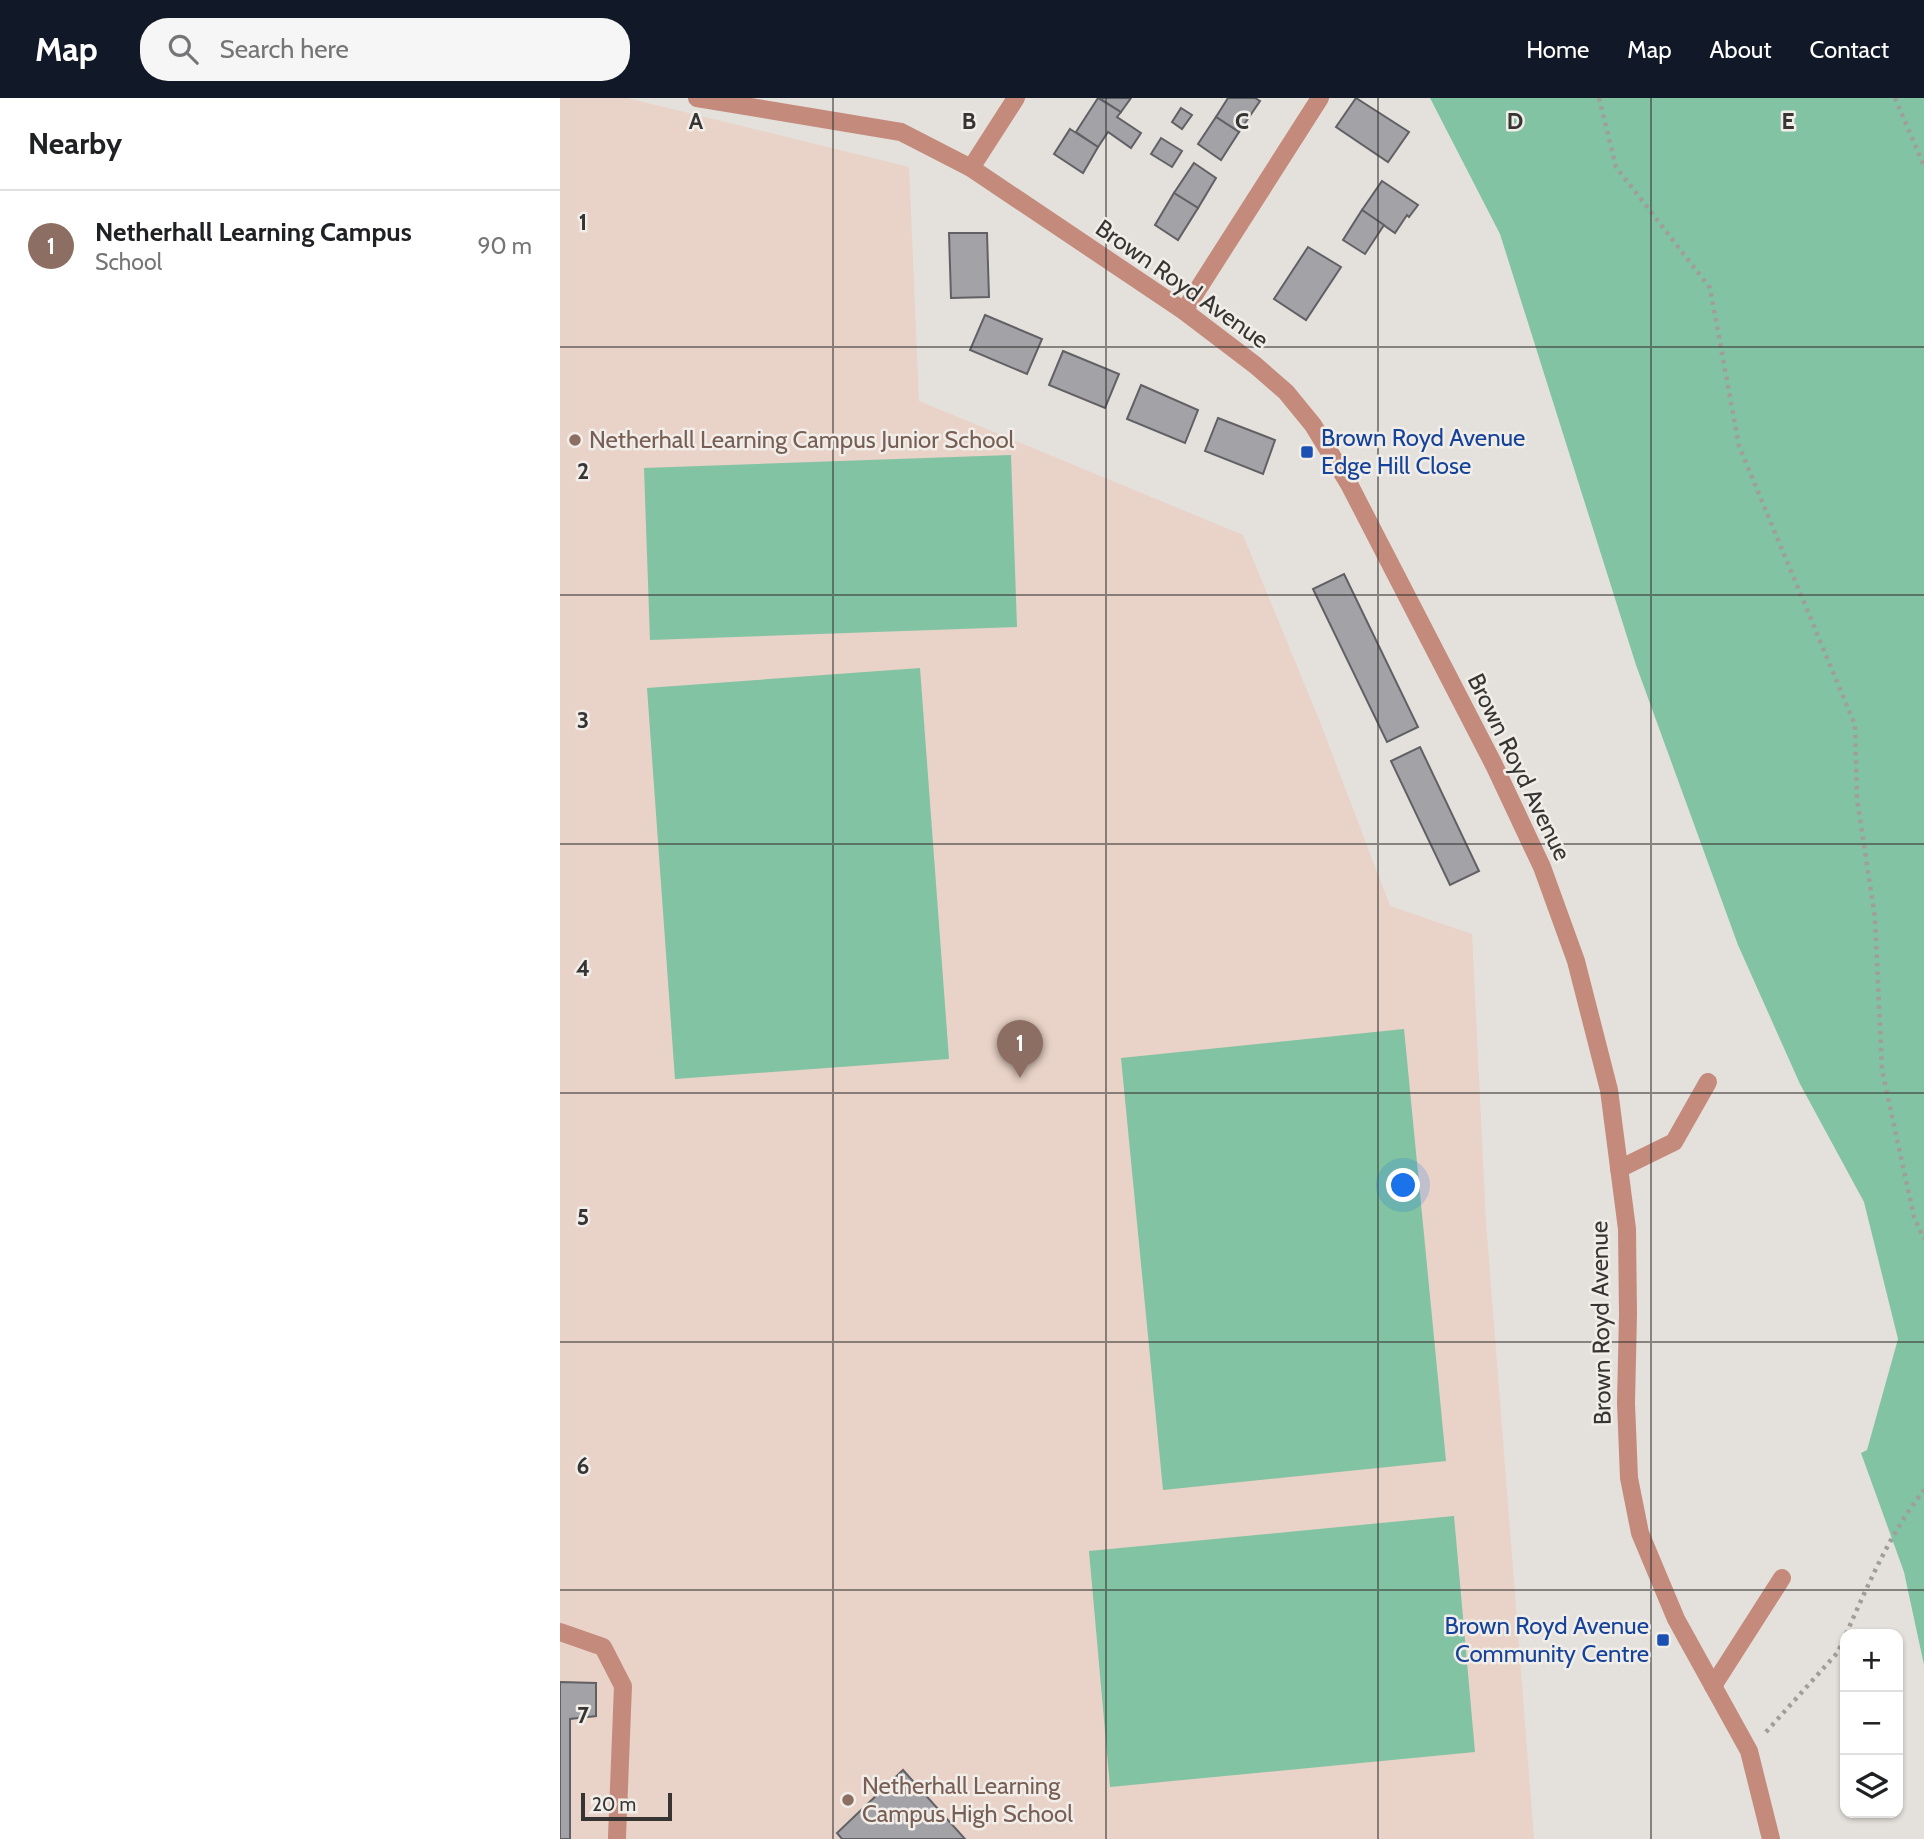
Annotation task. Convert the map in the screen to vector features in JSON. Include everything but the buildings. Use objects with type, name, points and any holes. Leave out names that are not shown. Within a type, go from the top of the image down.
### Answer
[{"type":"street","name":"Brown Royd Avenue","points":[[697,98],[901,132],[971,168],[1184,311],[1286,392],[1313,425],[1349,484],[1494,765],[1542,867],[1576,961],[1609,1090],[1627,1229],[1626,1404],[1629,1478],[1640,1533],[1676,1619],[1749,1751],[1771,1839]]},
{"type":"street","points":[[971,168],[1016,98]]},
{"type":"street","points":[[1184,311],[1320,98]]},
{"type":"street","points":[[1619,1169],[1674,1142],[1708,1082]]},
{"type":"street","points":[[1713,1686],[1782,1578]]},
{"type":"street","points":[[560,1632],[603,1647],[623,1686],[617,1837]]},
{"type":"path","points":[[1599,98],[1616,167],[1710,288],[1739,446],[1855,725],[1857,799],[1875,918],[1882,1070],[1914,1217],[1924,1239]]},
{"type":"path","points":[[1895,98],[1924,166]]},
{"type":"path","points":[[1849,1629],[1870,1579],[1909,1509],[1924,1490]]},
{"type":"path","points":[[1749,1751],[1840,1648]]},
{"type":"shaded area","points":[[560,98],[627,98],[909,167],[919,401],[1243,535],[1320,722],[1390,906],[1472,934],[1486,1222],[1534,1839],[560,1839]]},
{"type":"green space","points":[[1430,98],[1924,98],[1924,1665],[1904,1572],[1861,1453],[1867,1450],[1898,1339],[1864,1202],[1800,1084],[1738,945],[1636,665],[1500,234]]},
{"type":"green space","points":[[1011,455],[1017,627],[650,640],[644,468]]},
{"type":"green space","points":[[920,668],[949,1059],[675,1079],[647,688]]},
{"type":"green space","points":[[1404,1029],[1446,1461],[1163,1490],[1121,1058]]},
{"type":"green space","points":[[1454,1516],[1475,1752],[1110,1787],[1089,1551]]},
{"type":"place","name":"Netherhall Learning Campus Junior School","points":[[575,440]]},
{"type":"place","name":"Brown Royd Avenue Edge Hill Close","points":[[1307,452]]},
{"type":"place","name":"Netherhall Learning Campus","points":[[1020,1078]]},
{"type":"place","name":"Brown Royd Avenue Community Centre","points":[[1663,1640]]},
{"type":"place","name":"Netherhall Learning Campus High School","points":[[848,1800]]}]
